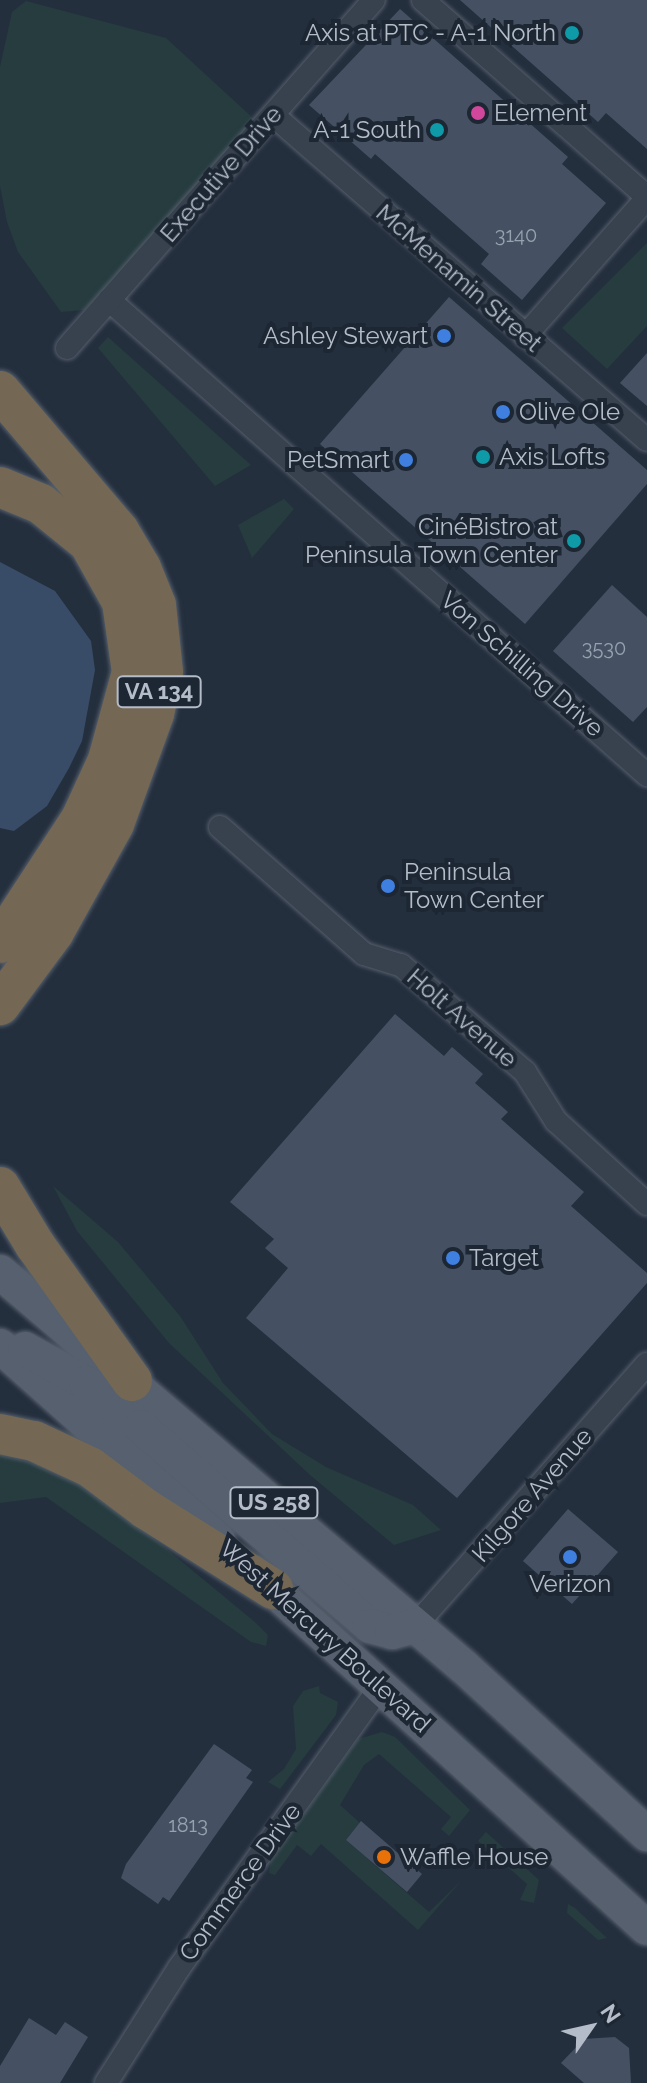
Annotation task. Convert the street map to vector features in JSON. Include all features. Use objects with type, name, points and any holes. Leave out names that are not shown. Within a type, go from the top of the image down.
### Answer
[{"type":"highway","name":"VA 134","points":[[0,391],[119,531],[141,568],[156,605],[163,672],[154,714],[114,824],[54,932],[0,1005]]},
{"type":"highway","points":[[0,487],[41,504],[89,543],[122,602],[132,672],[108,760],[81,819],[0,943]]},
{"type":"highway","points":[[0,1187],[35,1245],[132,1381]]},
{"type":"highway","points":[[0,1434],[34,1441],[90,1467],[146,1509],[273,1589]]},
{"type":"main road","name":"US 258","points":[[0,1272],[132,1381],[415,1626],[647,1834]]},
{"type":"main road","points":[[0,1334],[86,1383],[370,1626],[392,1632],[415,1626]]},
{"type":"main road","name":"West Mercury Boulevard","points":[[0,1346],[647,1928]]},
{"type":"main road","points":[[567,1761],[647,1804]]},
{"type":"street","name":"Executive Drive","points":[[67,348],[374,0]]},
{"type":"street","points":[[423,0],[647,198],[525,336]]},
{"type":"street","name":"McMenamin Street","points":[[273,115],[647,440]]},
{"type":"street","name":"Von Schilling Drive","points":[[109,300],[647,775]]},
{"type":"street","name":"Holt Avenue","points":[[220,827],[364,954],[401,965],[525,1072],[556,1121],[647,1204]]},
{"type":"street","name":"Kilgore Avenue","points":[[415,1626],[647,1364]]},
{"type":"street","name":"Commerce Drive","points":[[106,2083],[179,1968],[381,1686]]},
{"type":"green space","points":[[26,1],[166,38],[254,119],[85,310],[61,312],[18,252],[7,222],[0,186],[0,67],[12,12]]},
{"type":"green space","points":[[647,243],[647,326],[607,369],[562,328]]},
{"type":"green space","points":[[108,337],[251,465],[215,486],[98,348]]},
{"type":"green space","points":[[284,499],[294,509],[252,558],[238,525]]},
{"type":"green space","points":[[53,1186],[118,1242],[180,1316],[223,1383],[272,1434],[326,1467],[413,1505],[441,1530],[394,1545],[310,1475],[169,1343],[77,1231]]},
{"type":"green space","points":[[0,1454],[55,1469],[111,1503],[256,1623],[268,1635],[266,1646],[251,1642],[46,1497],[0,1503]]},
{"type":"green space","points":[[319,1686],[320,1693],[338,1702],[336,1715],[280,1789],[268,1782],[284,1769],[296,1749],[293,1706],[303,1691]]},
{"type":"green space","points":[[382,1732],[395,1737],[470,1810],[449,1836],[441,1829],[451,1817],[379,1754],[364,1765],[340,1805],[360,1823],[346,1840],[429,1912],[462,1880],[418,1930],[321,1844],[311,1856],[297,1845],[275,1875],[269,1873],[271,1860],[358,1739]]},
{"type":"green space","points":[[486,1832],[539,1880],[534,1903],[520,1900],[527,1884],[478,1841]]},
{"type":"green space","points":[[568,1904],[607,1938],[598,1940],[567,1913]]},
{"type":"water","points":[[0,562],[55,591],[91,641],[95,670],[82,741],[69,768],[47,806],[14,831],[0,828]]},
{"type":"building","name":"Axis at PTC - A-1 North","points":[[460,0],[647,0],[647,149],[606,113],[598,122]]},
{"type":"building","name":"A-1 South","points":[[400,9],[568,157],[562,164],[606,203],[522,300],[481,264],[489,254],[375,154],[371,159],[309,105]]},
{"type":"building","name":"Axis Lofts","points":[[449,297],[647,470],[647,484],[525,624],[320,444]]},
{"type":"building","points":[[647,353],[647,406],[620,383]]},
{"type":"building","points":[[612,585],[647,617],[647,707],[633,722],[553,651]]},
{"type":"building","name":"Target","points":[[395,1014],[444,1056],[452,1047],[483,1074],[475,1083],[508,1112],[501,1119],[584,1192],[571,1206],[647,1273],[647,1283],[457,1498],[246,1318],[288,1268],[265,1248],[274,1239],[230,1202]]},
{"type":"building","name":"Verizon","points":[[568,1509],[618,1552],[572,1604],[523,1561]]},
{"type":"building","points":[[214,1744],[252,1770],[246,1778],[253,1782],[169,1901],[163,1897],[158,1904],[121,1878],[126,1864]]},
{"type":"building","name":"Waffle House","points":[[361,1821],[422,1874],[407,1892],[346,1840]]},
{"type":"building","points":[[29,2018],[56,2035],[65,2022],[88,2037],[60,2083],[0,2083],[0,2066]]},
{"type":"building","points":[[615,2037],[629,2048],[631,2083],[584,2083],[561,2063],[584,2039]]},
{"type":"place","name":"Axis at PTC - A-1 North","points":[[572,33]]},
{"type":"place","name":"Element","points":[[478,113]]},
{"type":"place","name":"A-1 South","points":[[437,130]]},
{"type":"place","name":"Ashley Stewart","points":[[444,336]]},
{"type":"place","name":"Olive Ole","points":[[503,412]]},
{"type":"place","name":"Axis Lofts","points":[[483,457]]},
{"type":"place","name":"PetSmart","points":[[406,460]]},
{"type":"place","name":"CinéBistro at Peninsula Town Center","points":[[574,541]]},
{"type":"place","name":"Peninsula Town Center","points":[[388,886]]},
{"type":"place","name":"Target","points":[[453,1258]]},
{"type":"place","name":"Verizon","points":[[570,1557]]},
{"type":"place","name":"Waffle House","points":[[384,1857]]}]
